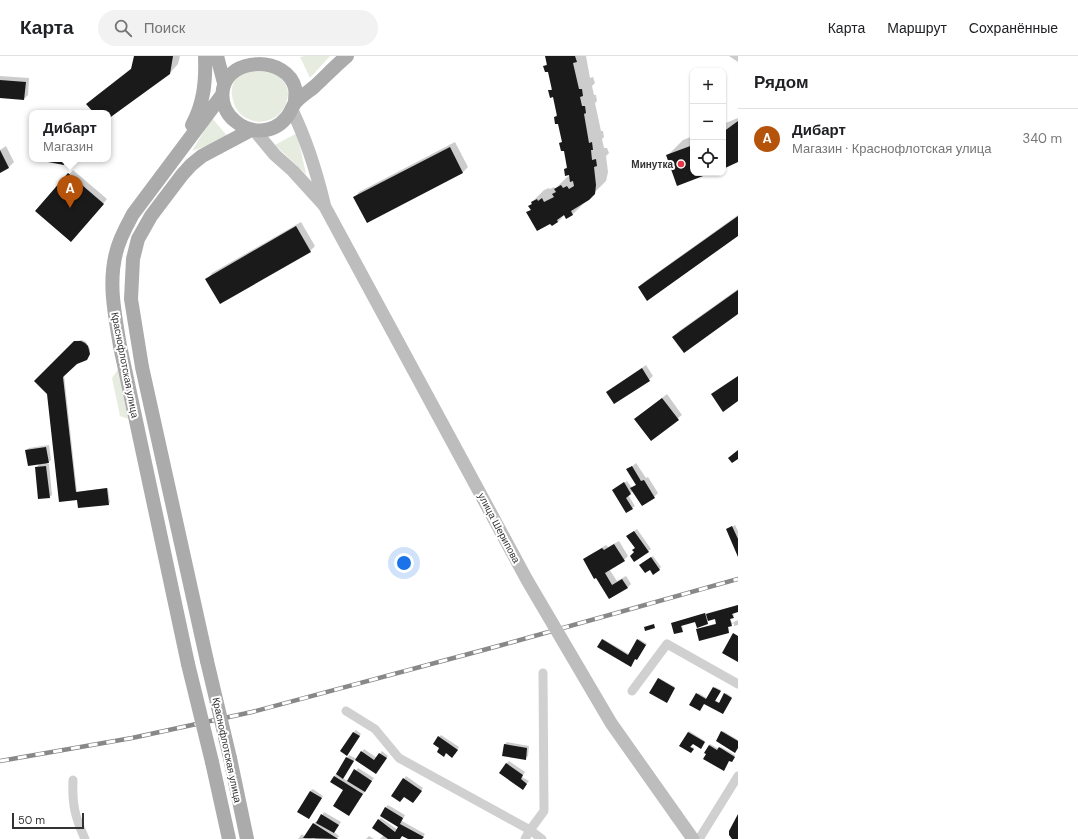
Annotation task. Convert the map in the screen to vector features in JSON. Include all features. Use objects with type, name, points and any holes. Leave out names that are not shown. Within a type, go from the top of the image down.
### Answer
[{"type":"main road","points":[[179,151],[197,116],[203,97],[206,74],[205,56]]},
{"type":"main road","points":[[217,56],[223,89],[224,107],[230,117],[240,125],[253,130],[267,130],[277,126],[286,119],[293,106],[347,56]]},
{"type":"main road","points":[[223,89],[229,73],[237,64],[248,59],[264,57],[280,64],[290,75],[295,88],[293,106],[316,170],[324,205]]},
{"type":"main road","name":"Краснофлотская улица","points":[[223,89],[140,204],[123,233],[116,253],[112,281],[114,314],[120,346],[188,664],[229,839]]},
{"type":"main road","points":[[253,130],[275,155],[293,170],[324,205]]},
{"type":"main road","name":"Краснофлотская улица","points":[[247,839],[139,352],[131,299],[133,259],[138,239],[151,216],[182,175],[202,156],[253,130]]},
{"type":"main road","name":"улица Шерипова","points":[[324,205],[527,580],[611,723],[693,839]]},
{"type":"street","points":[[632,691],[667,644],[738,684]]},
{"type":"street","points":[[525,839],[544,811],[543,673]]},
{"type":"street","points":[[346,711],[375,729],[399,758],[530,830],[542,839]]},
{"type":"street","points":[[699,839],[738,776]]},
{"type":"street","points":[[73,780],[72,799],[77,821],[85,839]]},
{"type":"shaded area","points":[[330,56],[310,78],[300,57]]},
{"type":"shaded area","points":[[263,66],[282,79],[287,88],[288,94],[283,110],[276,117],[267,121],[258,122],[249,120],[235,107],[232,91],[238,76]]},
{"type":"shaded area","points":[[212,118],[229,138],[192,151]]},
{"type":"shaded area","points":[[297,133],[306,174],[275,145]]},
{"type":"shaded area","points":[[119,368],[132,420],[120,416],[112,378]]},
{"type":"building","points":[[134,56],[173,56],[170,74],[111,117],[111,110],[91,110],[86,104],[131,69]]},
{"type":"building","points":[[545,56],[575,56],[577,62],[573,63],[579,89],[582,89],[583,96],[580,97],[582,106],[585,106],[586,113],[584,114],[589,143],[592,142],[592,160],[596,159],[597,166],[594,167],[596,185],[595,194],[589,200],[571,211],[573,215],[566,219],[564,215],[552,226],[550,224],[537,231],[526,212],[531,210],[528,206],[532,204],[531,202],[537,199],[538,201],[542,198],[544,202],[554,197],[552,194],[556,192],[554,189],[561,185],[563,188],[567,186],[569,189],[574,186],[573,181],[570,182],[569,175],[565,176],[564,169],[567,168],[564,151],[561,151],[559,143],[562,142],[558,124],[555,124],[554,117],[557,116],[553,97],[550,98],[548,90],[552,90],[548,72],[545,72],[543,66],[547,65]]},
{"type":"building","points":[[0,80],[26,82],[24,100],[0,98]]},
{"type":"building","points":[[738,121],[738,162],[726,168],[726,140],[726,130]]},
{"type":"building","name":"Минутка","points":[[690,146],[690,176],[703,176],[677,186],[666,155]]},
{"type":"building","points":[[450,147],[463,173],[367,223],[353,197]]},
{"type":"building","points":[[0,150],[9,168],[0,173]]},
{"type":"building","points":[[48,162],[64,162],[64,165]]},
{"type":"building","points":[[68,173],[104,204],[71,242],[35,211]]},
{"type":"building","points":[[738,216],[738,236],[647,301],[638,287]]},
{"type":"building","points":[[296,226],[311,252],[220,304],[205,279]]},
{"type":"building","points":[[738,290],[738,314],[684,353],[672,337]]},
{"type":"building","points":[[74,341],[81,341],[85,343],[88,346],[90,354],[87,360],[77,364],[63,377],[76,492],[107,488],[109,505],[78,508],[77,500],[59,502],[47,394],[34,381]]},
{"type":"building","points":[[642,368],[650,381],[614,404],[606,392]]},
{"type":"building","points":[[738,376],[738,401],[723,412],[711,394]]},
{"type":"building","points":[[662,398],[679,420],[651,441],[634,419]]},
{"type":"building","points":[[46,447],[49,463],[28,466],[25,450]]},
{"type":"building","points":[[738,450],[738,459],[732,463],[728,458]]},
{"type":"building","points":[[46,466],[50,498],[38,499],[35,467]]},
{"type":"building","points":[[632,466],[641,481],[644,480],[655,498],[642,506],[630,488],[636,485],[626,469]]},
{"type":"building","points":[[624,482],[631,494],[626,498],[633,509],[626,513],[612,490]]},
{"type":"building","points":[[732,526],[738,539],[738,557],[726,529]]},
{"type":"building","points":[[634,531],[649,552],[634,562],[630,556],[634,552],[632,550],[635,548],[626,536]]},
{"type":"building","points":[[614,544],[625,561],[605,573],[612,585],[622,579],[628,588],[609,599],[596,578],[594,579],[583,559],[602,548],[604,550]]},
{"type":"building","points":[[651,557],[660,570],[653,575],[650,570],[645,573],[639,565]]},
{"type":"building","points":[[738,605],[738,612],[732,614],[734,618],[730,619],[732,626],[728,627],[729,633],[699,641],[696,629],[716,624],[715,619],[708,621],[706,614]]},
{"type":"building","points":[[705,613],[708,624],[697,628],[695,622],[681,626],[683,632],[674,634],[671,623]]},
{"type":"building","points":[[654,624],[655,628],[645,631],[644,627]]},
{"type":"building","points":[[733,633],[738,636],[738,662],[722,653]]},
{"type":"building","points":[[602,639],[628,655],[637,639],[646,645],[637,660],[635,659],[631,667],[597,647]]},
{"type":"building","points":[[658,678],[675,688],[667,703],[649,693]]},
{"type":"building","points":[[713,687],[721,691],[715,701],[719,703],[724,693],[732,698],[723,714],[704,704],[700,711],[689,705],[696,693],[706,699]]},
{"type":"building","points":[[721,731],[738,741],[738,748],[735,753],[716,741]]},
{"type":"building","points":[[353,732],[360,736],[347,756],[340,751]]},
{"type":"building","points":[[688,732],[705,742],[701,749],[693,744],[690,747],[694,749],[691,753],[679,746]]},
{"type":"building","points":[[438,736],[458,750],[452,758],[446,753],[444,757],[437,752],[439,748],[433,744]]},
{"type":"building","points":[[504,744],[527,748],[526,760],[502,756]]},
{"type":"building","points":[[709,745],[717,750],[719,747],[735,757],[732,762],[729,761],[724,771],[703,759],[706,754],[704,753]]},
{"type":"building","points":[[361,751],[374,760],[379,753],[387,758],[376,774],[355,760]]},
{"type":"building","points":[[346,757],[354,761],[343,779],[336,774]]},
{"type":"building","points":[[506,763],[523,775],[521,779],[527,784],[523,790],[499,773]]},
{"type":"building","points":[[354,769],[372,781],[365,792],[347,781]]},
{"type":"building","points":[[334,776],[363,794],[349,816],[333,806],[343,790],[330,782]]},
{"type":"building","points":[[403,778],[422,791],[413,803],[404,797],[400,802],[391,796]]},
{"type":"building","points":[[310,791],[322,798],[309,819],[297,812]]},
{"type":"building","points":[[385,807],[403,818],[400,824],[424,837],[422,839],[408,839],[402,836],[400,839],[388,839],[372,828],[378,819],[395,832],[398,827],[380,816]]},
{"type":"building","points":[[321,814],[339,825],[334,833],[316,823]]},
{"type":"building","points":[[738,814],[738,839],[732,839],[729,835],[729,831]]},
{"type":"building","points":[[313,823],[338,839],[303,838]]},
{"type":"railway","points":[[0,761],[132,738],[252,712],[502,645],[738,579]]},
{"type":"place","name":"Минутка","points":[[681,164]]},
{"type":"place","name":"Дибарт","points":[[70,208]]}]
